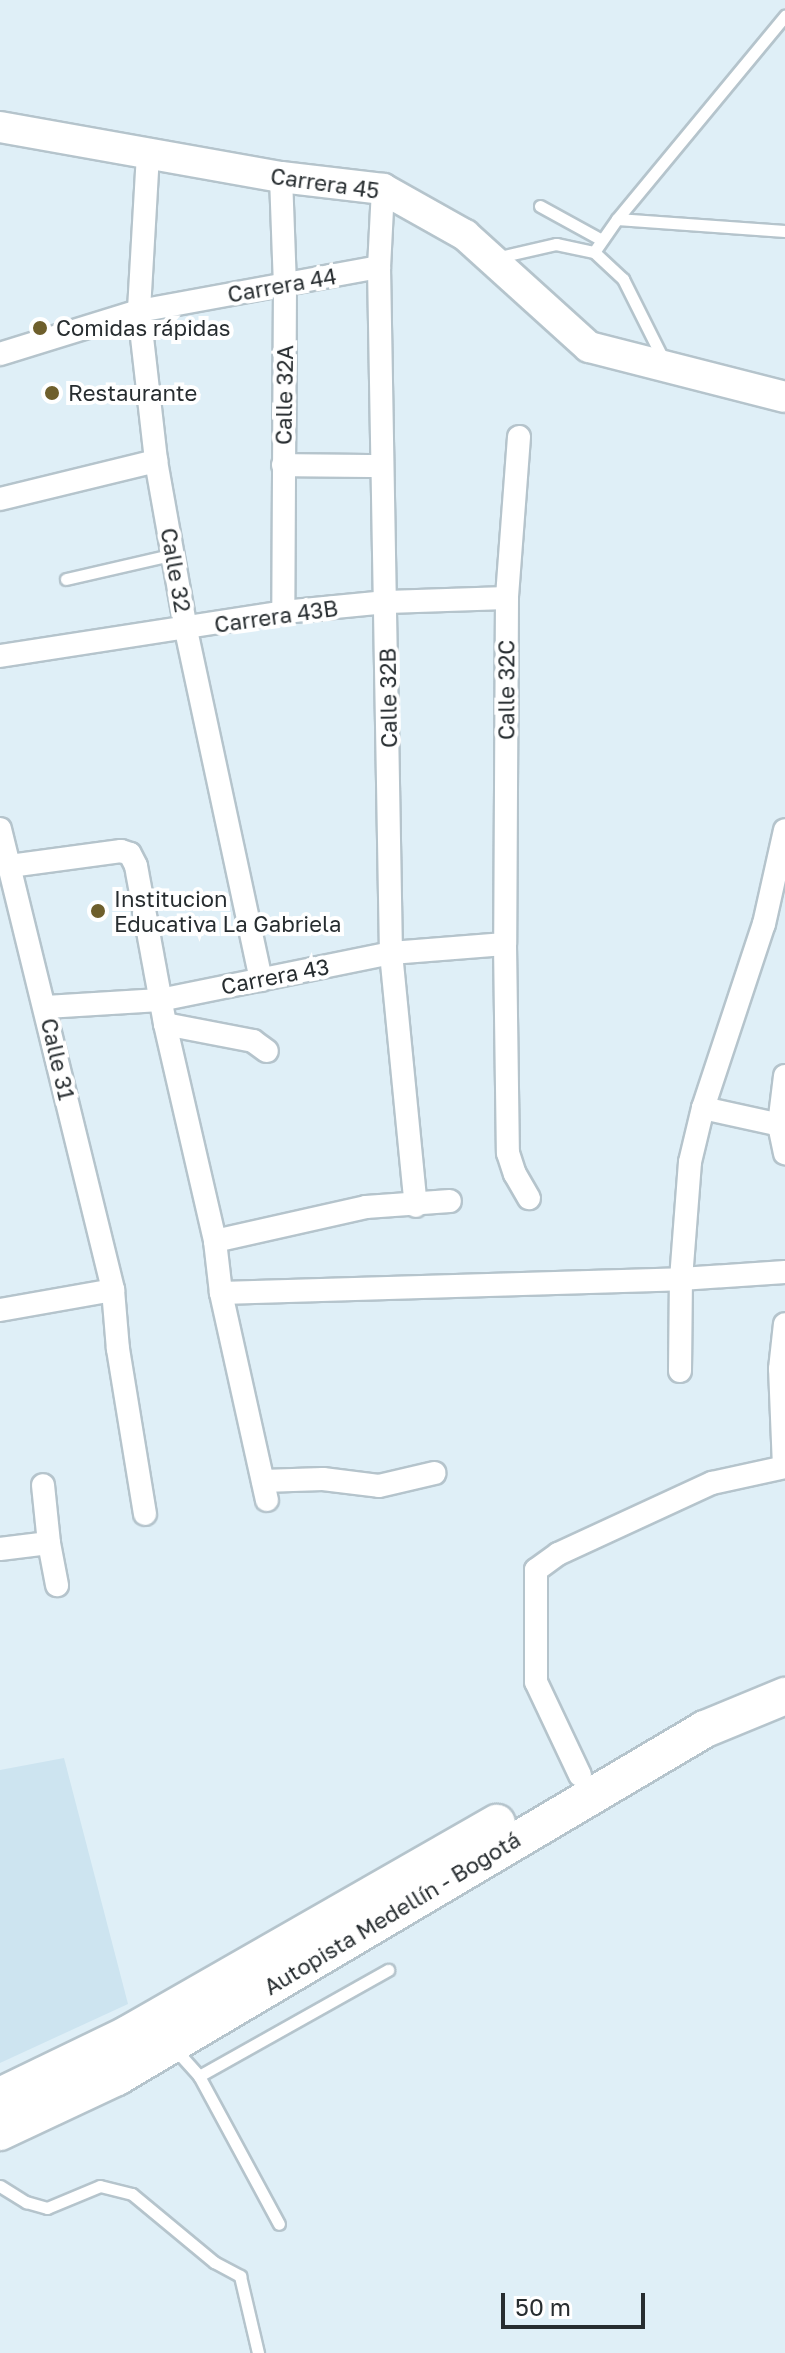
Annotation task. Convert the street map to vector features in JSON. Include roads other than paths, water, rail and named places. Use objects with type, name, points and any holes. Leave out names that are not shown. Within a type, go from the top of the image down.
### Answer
[{"type":"highway","name":"Autopista Medellín - Bogotá","points":[[0,2096],[128,2034],[724,1694],[785,1672]]},
{"type":"highway","name":"Autopista Medellín - Bogotá","points":[[0,2132],[89,2091],[171,2045],[705,1729],[785,1696]]},
{"type":"main road","name":"Carrera 45","points":[[0,127],[281,177],[383,189],[465,235],[589,347],[785,397]]},
{"type":"street","name":"Calle 32","points":[[148,154],[139,311],[156,461],[186,630],[261,980]]},
{"type":"street","name":"Calle 32A","points":[[281,177],[285,284],[283,612]]},
{"type":"street","name":"Calle 32B","points":[[383,189],[379,267],[391,953],[416,1206]]},
{"type":"street","name":"Carrera 44","points":[[0,354],[139,311],[379,267]]},
{"type":"street","name":"Calle 32C","points":[[519,437],[507,598],[505,944],[508,1153],[515,1174],[529,1198]]},
{"type":"street","points":[[0,499],[156,461]]},
{"type":"street","points":[[283,465],[382,466]]},
{"type":"street","name":"Carrera 43B","points":[[0,656],[186,630],[283,612],[387,602],[507,598]]},
{"type":"street","name":"Calle 31","points":[[0,829],[113,1290],[118,1349],[145,1514]]},
{"type":"street","points":[[680,1371],[681,1279],[690,1162],[703,1108],[764,924],[785,830]]},
{"type":"street","points":[[10,866],[121,851],[130,854],[136,866],[160,1000],[215,1241],[221,1293],[265,1490],[323,1479],[379,1486],[435,1473]]},
{"type":"street","name":"Carrera 43","points":[[46,1007],[160,1000],[391,953],[505,944]]},
{"type":"street","points":[[165,1024],[253,1041],[267,1051]]},
{"type":"street","points":[[785,1076],[782,1126],[785,1153]]},
{"type":"street","points":[[703,1108],[782,1126]]},
{"type":"street","points":[[215,1241],[366,1207],[416,1206],[450,1201]]},
{"type":"street","points":[[221,1293],[681,1279],[785,1272]]},
{"type":"street","points":[[0,1310],[113,1290]]},
{"type":"street","points":[[580,1775],[536,1682],[536,1570],[558,1554],[712,1483],[784,1467],[780,1369],[785,1324]]},
{"type":"street","points":[[43,1485],[57,1585]]},
{"type":"street","points":[[0,1549],[49,1543]]},
{"type":"lane","points":[[594,252],[600,239],[785,16]]},
{"type":"lane","points":[[540,206],[600,239]]},
{"type":"lane","points":[[617,219],[785,231]]},
{"type":"lane","points":[[493,258],[531,247],[556,244],[594,252],[623,279],[667,367]]},
{"type":"lane","points":[[66,579],[174,554]]},
{"type":"lane","points":[[199,2076],[388,1970]]},
{"type":"lane","points":[[171,2045],[199,2076],[279,2224]]},
{"type":"lane","points":[[0,2186],[26,2202],[47,2208],[100,2186],[132,2194],[214,2262],[240,2276],[258,2353]]},
{"type":"place","name":"Comidas rápidas","points":[[40,328]]},
{"type":"place","name":"Restaurante","points":[[52,393]]},
{"type":"place","name":"Institucion Educativa La Gabriela","points":[[98,911]]}]
